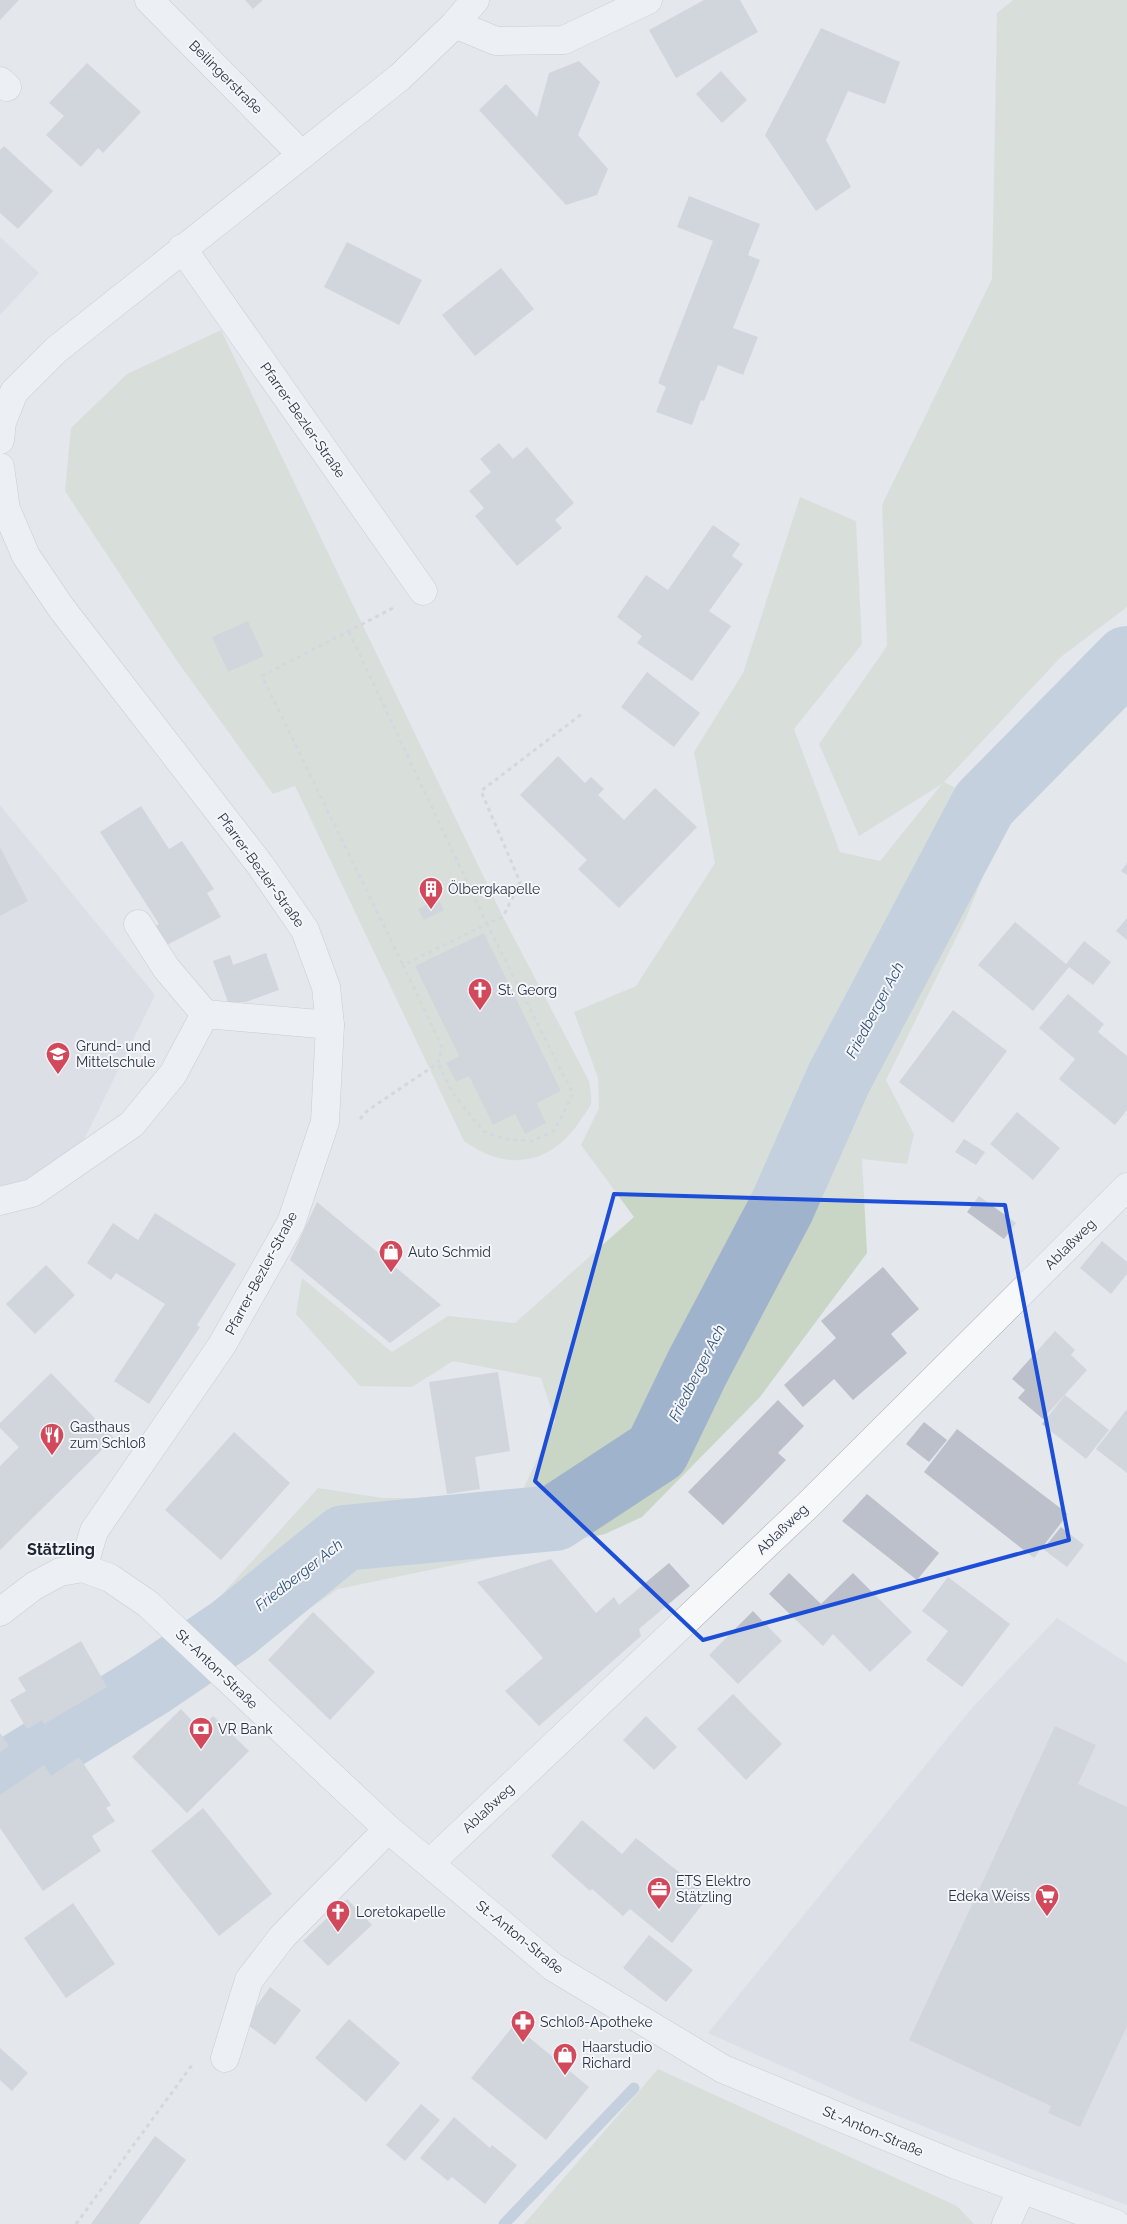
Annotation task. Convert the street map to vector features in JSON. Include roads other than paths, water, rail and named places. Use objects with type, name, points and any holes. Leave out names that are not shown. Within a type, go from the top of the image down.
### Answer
[{"type":"street","name":"Beilingerstraße","points":[[149,0],[302,155]]},
{"type":"street","points":[[0,440],[2,422],[14,392],[56,350],[182,248],[400,77],[456,24],[475,0]]},
{"type":"street","points":[[456,24],[496,41],[564,40],[648,0]]},
{"type":"street","name":"Pfarrer-Bezler-Straße","points":[[182,248],[423,591]]},
{"type":"street","name":"Pfarrer-Bezler-Straße","points":[[0,467],[6,509],[26,556],[62,609],[261,866],[305,930],[326,988],[330,1026],[325,1122],[290,1223],[222,1345],[94,1531],[83,1568]]},
{"type":"street","points":[[138,924],[166,968],[205,1014],[330,1026]]},
{"type":"street","points":[[0,1201],[32,1193],[132,1124],[173,1074],[205,1014]]},
{"type":"street","name":"Ablaßweg","points":[[430,1863],[808,1505],[1127,1187]]},
{"type":"street","points":[[0,1612],[34,1586],[60,1572],[83,1568]]},
{"type":"street","name":"St.-Anton-Straße","points":[[83,1568],[110,1578],[148,1604],[388,1829],[553,1967],[723,2068],[1021,2191],[1116,2224]]},
{"type":"street","points":[[225,2058],[249,1980],[282,1937],[388,1829]]},
{"type":"street","points":[[1006,2224],[1021,2191]]},
{"type":"waterway","name":"Friedberger Ach","points":[[0,1777],[151,1684],[232,1629],[344,1538],[555,1518],[657,1451],[697,1368],[782,1207],[839,1078],[984,804],[1127,659]]},
{"type":"waterway","points":[[504,2224],[634,2088]]},
{"type":"place","name":"Ölbergkapelle","points":[[431,910]]},
{"type":"place","name":"St. Georg","points":[[480,1011]]},
{"type":"place","name":"Grund- und Mittelschule","points":[[58,1075]]},
{"type":"place","name":"Auto Schmid","points":[[391,1273]]},
{"type":"place","name":"Gasthaus zum Schloß","points":[[52,1456]]},
{"type":"place","name":"VR Bank","points":[[201,1750]]},
{"type":"place","name":"ETS Elektro Stätzling","points":[[659,1910]]},
{"type":"place","name":"Edeka Weiss","points":[[1047,1917]]},
{"type":"place","name":"Loretokapelle","points":[[338,1933]]},
{"type":"place","name":"Schloß-Apotheke","points":[[523,2043]]},
{"type":"place","name":"Haarstudio Richard","points":[[565,2076]]},
{"type":"district","name":"Stätzling","points":[[61,1549]]}]
